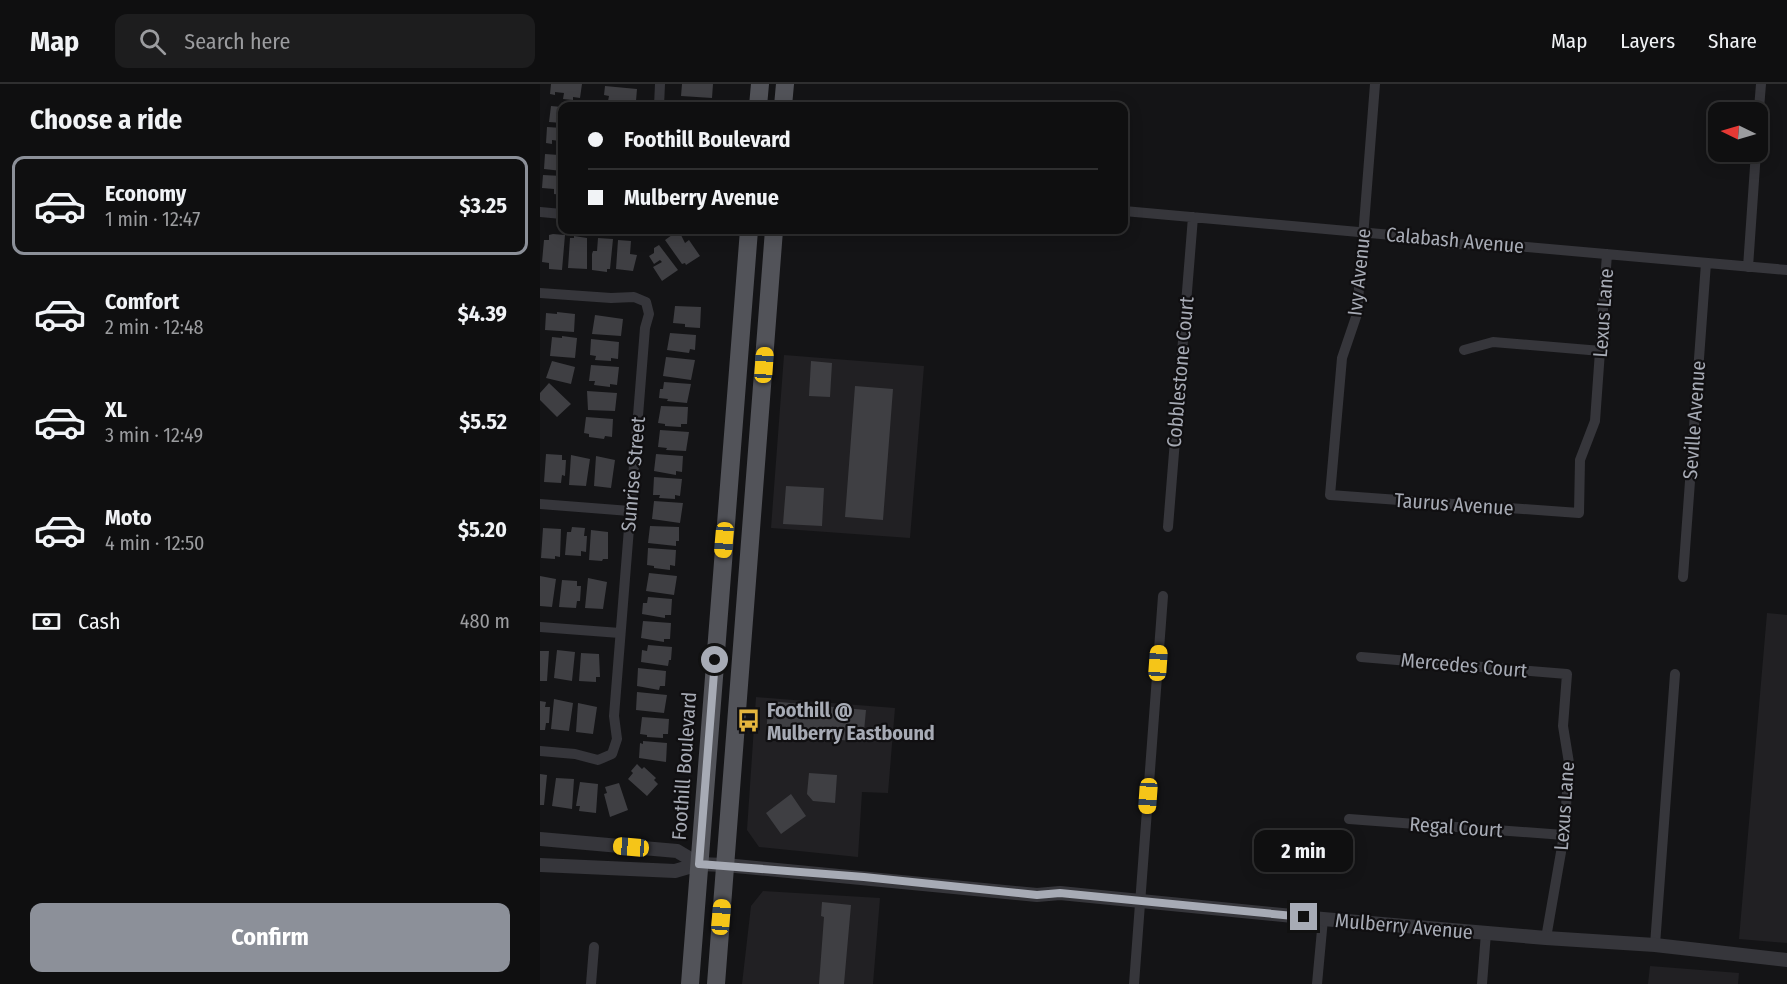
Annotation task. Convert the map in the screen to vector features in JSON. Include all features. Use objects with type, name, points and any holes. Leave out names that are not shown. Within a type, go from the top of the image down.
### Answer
[{"type":"main road","points":[[758,102],[760,84]]},
{"type":"main road","points":[[783,102],[785,84]]},
{"type":"main road","name":"Foothill Boulevard","points":[[690,984],[749,234]]},
{"type":"main road","points":[[716,984],[774,234]]},
{"type":"street","points":[[658,102],[660,84]]},
{"type":"street","name":"Ivy Avenue","points":[[1330,495],[1342,358],[1357,314],[1375,84]]},
{"type":"street","points":[[1760,102],[1761,84]]},
{"type":"street","points":[[1748,267],[1755,162]]},
{"type":"street","name":"Calabash Avenue","points":[[1128,211],[1414,237],[1451,244],[1504,245],[1787,270]]},
{"type":"street","points":[[540,212],[558,214]]},
{"type":"street","name":"Cobblestone Court","points":[[1168,527],[1192,217]]},
{"type":"street","name":"Lexus Lane","points":[[1579,513],[1580,460],[1595,421],[1607,254]]},
{"type":"street","name":"Seville Avenue","points":[[1683,577],[1706,263]]},
{"type":"street","name":"Sunrise Street","points":[[540,293],[611,298],[634,297],[646,302],[650,314],[645,328],[620,633],[614,716],[617,739],[612,754],[598,760],[575,754],[540,751]]},
{"type":"street","points":[[1464,350],[1493,342],[1601,351]]},
{"type":"street","name":"Taurus Avenue","points":[[1330,495],[1579,513]]},
{"type":"street","points":[[540,504],[630,511]]},
{"type":"street","points":[[1134,984],[1163,596]]},
{"type":"street","points":[[540,627],[620,633]]},
{"type":"street","name":"Mercedes Court","points":[[1360,657],[1567,674]]},
{"type":"street","name":"Lexus Lane","points":[[1546,938],[1564,835],[1569,763],[1563,726],[1567,674]]},
{"type":"street","points":[[1655,945],[1675,674]]},
{"type":"street","name":"Regal Court","points":[[1349,819],[1564,835]]},
{"type":"street","name":"Mulberry Avenue","points":[[540,839],[676,851],[699,864]]},
{"type":"street","name":"Mulberry Avenue","points":[[540,865],[675,871],[699,864],[725,865],[1037,895],[1060,893],[1140,903],[1323,919],[1655,945],[1787,960]]},
{"type":"street","points":[[1317,984],[1323,919]]},
{"type":"street","points":[[1482,984],[1486,933]]},
{"type":"street","points":[[591,984],[594,947]]},
{"type":"shaded area","points":[[784,355],[924,366],[910,538],[771,528]]},
{"type":"shaded area","points":[[1767,613],[1787,615],[1787,943],[1739,939]]},
{"type":"shaded area","points":[[756,697],[895,708],[888,793],[862,792],[858,857],[759,847],[747,830]]},
{"type":"shaded area","points":[[763,891],[880,898],[873,984],[742,984],[751,906]]},
{"type":"shaded area","points":[[1650,966],[1739,973],[1738,984],[1648,984]]},
{"type":"building","points":[[551,84],[582,84],[580,98],[563,99],[564,93],[550,94]]},
{"type":"building","points":[[682,84],[713,84],[712,98],[681,96]]},
{"type":"building","points":[[605,86],[637,89],[636,101],[612,102],[608,101],[609,96],[604,95]]},
{"type":"building","points":[[551,106],[558,107],[558,123],[549,122]]},
{"type":"building","points":[[547,127],[558,128],[558,141],[552,140],[552,144],[546,143]]},
{"type":"building","points":[[545,154],[558,155],[558,171],[544,169]]},
{"type":"building","points":[[543,175],[558,176],[558,194],[554,194],[554,189],[542,188]]},
{"type":"building","points":[[673,234],[682,234],[685,243],[689,240],[700,256],[686,265],[682,264],[665,240]]},
{"type":"building","points":[[549,235],[565,235],[562,270],[549,269],[549,263],[542,262],[544,240],[549,240]]},
{"type":"building","points":[[574,236],[587,238],[587,269],[568,268],[570,238]]},
{"type":"building","points":[[598,238],[613,239],[610,269],[607,269],[607,272],[592,270],[592,254],[593,251],[597,251]]},
{"type":"building","points":[[618,240],[631,241],[630,254],[637,255],[633,271],[616,269]]},
{"type":"building","points":[[659,245],[678,270],[662,281],[653,267],[662,262],[660,260],[654,264],[649,256]]},
{"type":"building","points":[[675,306],[701,307],[700,328],[673,323]]},
{"type":"building","points":[[557,312],[575,314],[574,332],[545,330],[546,313],[557,314]]},
{"type":"building","points":[[595,315],[623,319],[621,336],[592,334]]},
{"type":"building","points":[[670,333],[696,335],[695,350],[690,349],[689,353],[667,350]]},
{"type":"building","points":[[562,336],[577,338],[575,358],[550,356],[552,337],[562,338]]},
{"type":"building","points":[[591,339],[619,342],[618,359],[595,360],[596,356],[590,355]]},
{"type":"building","points":[[666,357],[695,360],[691,380],[663,376]]},
{"type":"building","points":[[552,361],[575,367],[571,384],[546,378]]},
{"type":"building","points":[[811,361],[832,363],[830,397],[809,396]]},
{"type":"building","points":[[591,365],[619,367],[617,385],[610,384],[610,387],[594,385],[595,381],[589,381]]},
{"type":"building","points":[[664,382],[691,384],[687,403],[659,398]]},
{"type":"building","points":[[549,383],[571,404],[557,417],[540,400],[540,393]]},
{"type":"building","points":[[855,386],[893,389],[883,520],[845,517]]},
{"type":"building","points":[[587,391],[617,393],[615,411],[588,410]]},
{"type":"building","points":[[661,406],[688,407],[687,424],[681,424],[681,427],[658,423]]},
{"type":"building","points":[[586,417],[613,419],[612,437],[605,436],[604,439],[589,437],[589,434],[584,433]]},
{"type":"building","points":[[660,430],[689,432],[686,451],[666,450],[667,448],[658,447]]},
{"type":"building","points":[[546,454],[562,455],[562,460],[566,460],[565,476],[562,475],[561,483],[544,482]]},
{"type":"building","points":[[656,454],[683,456],[682,472],[676,471],[676,475],[654,471]]},
{"type":"building","points":[[571,455],[590,459],[586,486],[569,485]]},
{"type":"building","points":[[596,456],[615,460],[611,488],[594,486]]},
{"type":"building","points":[[654,477],[682,479],[680,496],[675,495],[675,499],[659,498],[660,495],[653,495]]},
{"type":"building","points":[[786,486],[824,488],[822,526],[783,524]]},
{"type":"building","points":[[654,501],[683,503],[680,523],[652,519]]},
{"type":"building","points":[[650,526],[679,527],[679,541],[676,541],[676,546],[648,543]]},
{"type":"building","points":[[572,527],[585,528],[586,552],[581,551],[581,556],[565,555],[567,532],[571,532]]},
{"type":"building","points":[[543,528],[561,529],[560,557],[541,558]]},
{"type":"building","points":[[591,530],[608,532],[608,559],[589,560]]},
{"type":"building","points":[[648,548],[676,550],[675,566],[670,565],[670,570],[647,565]]},
{"type":"building","points":[[649,573],[677,576],[674,595],[646,591]]},
{"type":"building","points":[[540,576],[556,579],[552,607],[540,606]]},
{"type":"building","points":[[588,578],[607,582],[603,609],[585,608]]},
{"type":"building","points":[[562,580],[577,581],[577,586],[581,586],[580,601],[577,601],[576,608],[559,607]]},
{"type":"building","points":[[648,597],[672,599],[671,615],[665,615],[665,618],[642,614],[643,603],[647,603]]},
{"type":"building","points":[[643,621],[671,623],[670,639],[664,639],[664,642],[641,638]]},
{"type":"building","points":[[648,645],[672,647],[668,666],[641,662],[642,650],[647,651]]},
{"type":"building","points":[[557,650],[575,652],[572,681],[554,678]]},
{"type":"building","points":[[540,651],[549,651],[547,681],[540,681]]},
{"type":"building","points":[[581,653],[599,654],[600,677],[596,677],[596,682],[579,681]]},
{"type":"building","points":[[638,668],[666,671],[665,686],[660,686],[659,690],[637,686]]},
{"type":"building","points":[[637,692],[667,695],[664,713],[636,710]]},
{"type":"building","points":[[554,699],[573,703],[569,731],[551,729]]},
{"type":"building","points":[[540,701],[546,702],[545,707],[550,707],[549,723],[546,723],[545,730],[540,730]]},
{"type":"building","points":[[769,701],[866,710],[863,742],[766,733]]},
{"type":"building","points":[[578,703],[597,707],[593,734],[576,732]]},
{"type":"building","points":[[642,717],[669,719],[668,734],[663,734],[663,738],[640,734]]},
{"type":"building","points":[[643,741],[667,743],[666,762],[639,758],[640,743],[643,744]]},
{"type":"building","points":[[637,764],[656,778],[654,780],[658,784],[647,796],[628,779]]},
{"type":"building","points":[[809,773],[837,775],[835,803],[813,801],[807,794]]},
{"type":"building","points":[[540,774],[547,775],[544,805],[540,805]]},
{"type":"building","points":[[556,778],[574,779],[572,809],[552,806]]},
{"type":"building","points":[[580,782],[598,784],[596,813],[579,811],[580,806],[576,806]]},
{"type":"building","points":[[619,783],[628,810],[610,817],[604,794],[607,793],[605,787]]},
{"type":"building","points":[[791,794],[806,816],[781,834],[766,813]]},
{"type":"building","points":[[822,902],[851,905],[844,984],[819,984],[824,917],[821,916]]},
{"type":"place","name":"Foothill @ Mulberry Eastbound","points":[[749,721]]},
{"type":"route","points":[[715,660],[699,864],[864,877],[1037,895],[1060,893],[1140,903],[1304,917]]}]
